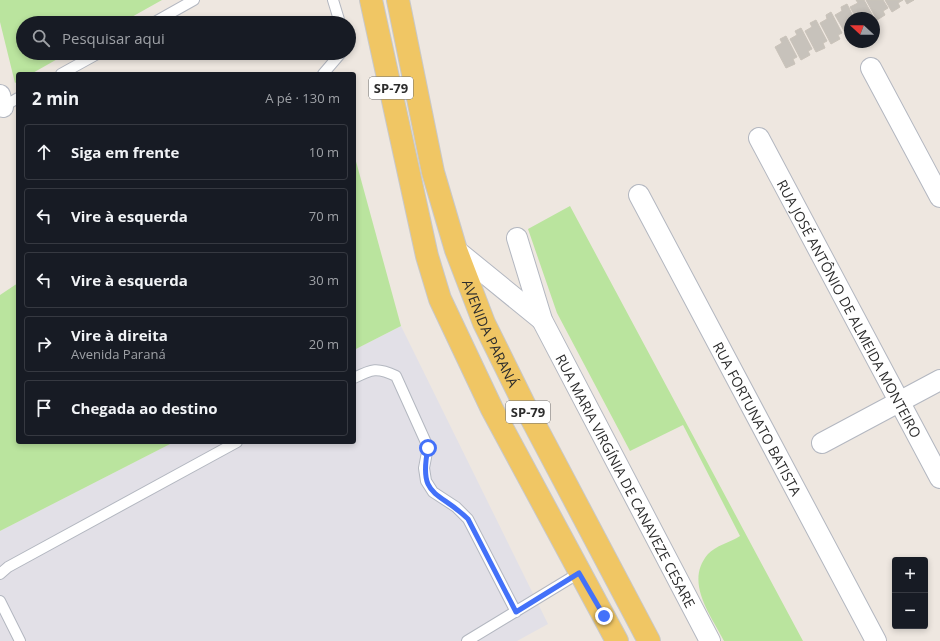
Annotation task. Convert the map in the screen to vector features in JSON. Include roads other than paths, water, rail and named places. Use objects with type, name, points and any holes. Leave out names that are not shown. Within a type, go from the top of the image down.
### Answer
[{"type":"main road","name":"SP-79","points":[[371,0],[427,256],[440,299],[492,409],[617,641]]},
{"type":"main road","name":"AVENIDA PARANÁ","points":[[398,0],[433,172],[456,250],[484,323],[649,641]]},
{"type":"street","points":[[871,68],[940,197]]},
{"type":"street","name":"RUA JOSÉ ANTÔNIO DE ALMEIDA MONTEIRO","points":[[759,138],[940,478]]},
{"type":"street","name":"RUA FORTUNATO BATISTA","points":[[639,195],[876,641]]},
{"type":"street","name":"RUA MARIA VIRGÍNIA DE CANAVEZE CESARE","points":[[517,238],[542,320],[710,641]]},
{"type":"street","name":"RUA MARIA VIRGÍNIA DE CANAVEZE CESARE","points":[[456,250],[542,320]]},
{"type":"street","points":[[822,443],[940,380]]},
{"type":"lane","points":[[165,16],[194,0]]},
{"type":"lane","points":[[333,0],[338,16]]},
{"type":"lane","points":[[65,72],[86,60]]},
{"type":"lane","points":[[326,72],[335,60]]},
{"type":"lane","points":[[356,377],[369,370],[382,370],[396,376],[428,448],[424,468],[426,481],[434,492],[456,507],[468,519],[516,612]]},
{"type":"lane","points":[[0,574],[8,567],[233,444]]},
{"type":"lane","points":[[467,641],[579,573]]},
{"type":"lane","points":[[0,601],[20,641]]}]
